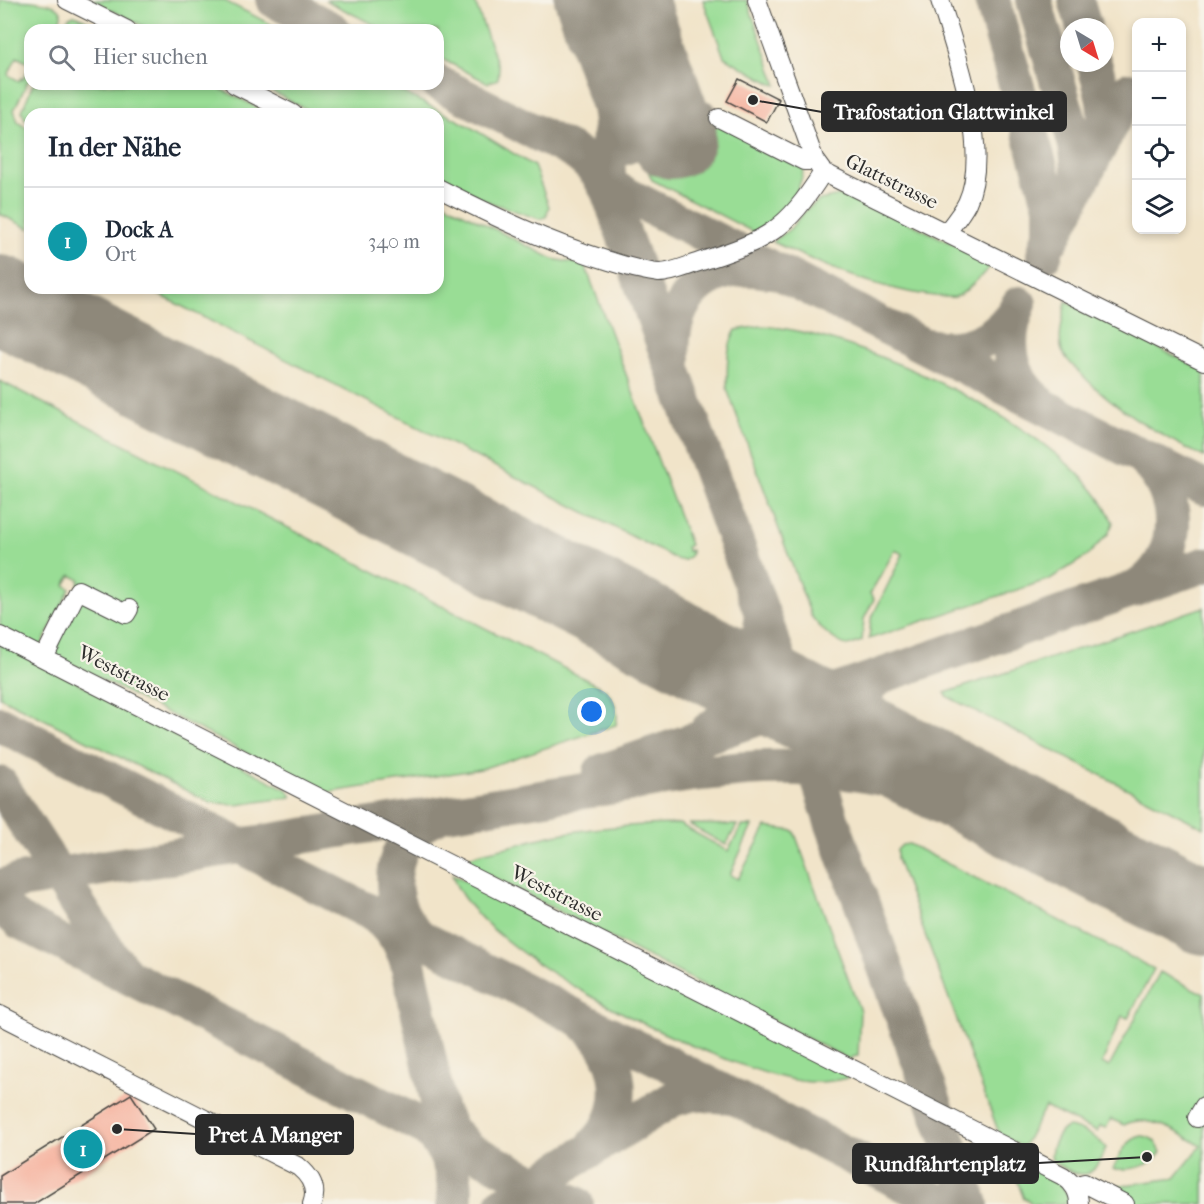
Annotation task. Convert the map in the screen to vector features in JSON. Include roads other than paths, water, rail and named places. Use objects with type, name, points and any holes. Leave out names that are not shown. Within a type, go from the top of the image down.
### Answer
[{"type":"lane","points":[[67,0],[115,24]]},
{"type":"lane","points":[[757,0],[819,166]]},
{"type":"lane","points":[[940,0],[967,93],[975,165],[974,181],[966,204],[946,233]]},
{"type":"lane","points":[[246,90],[282,108]]},
{"type":"lane","points":[[720,118],[804,161],[819,166]]},
{"type":"lane","name":"Glattstrasse","points":[[444,191],[495,217],[567,248],[638,270],[664,273],[750,245],[770,234],[792,215],[819,166],[946,233],[1204,361]]},
{"type":"lane","points":[[44,658],[77,586],[126,614],[129,609]]},
{"type":"lane","name":"Weststrasse","points":[[0,636],[1063,1176],[1076,1195]]},
{"type":"lane","points":[[0,1006],[21,1025]]},
{"type":"lane","points":[[0,1015],[299,1167],[308,1175],[314,1187],[312,1204]]},
{"type":"lane","points":[[1076,1195],[1084,1183],[1125,1204]]},
{"type":"place","name":"Trafostation Glattwinkel","points":[[753,100]]},
{"type":"place","name":"Pret A Manger","points":[[117,1129]]},
{"type":"place","name":"Dock A","points":[[83,1149]]},
{"type":"place","name":"Rundfahrtenplatz","points":[[1147,1157]]}]
